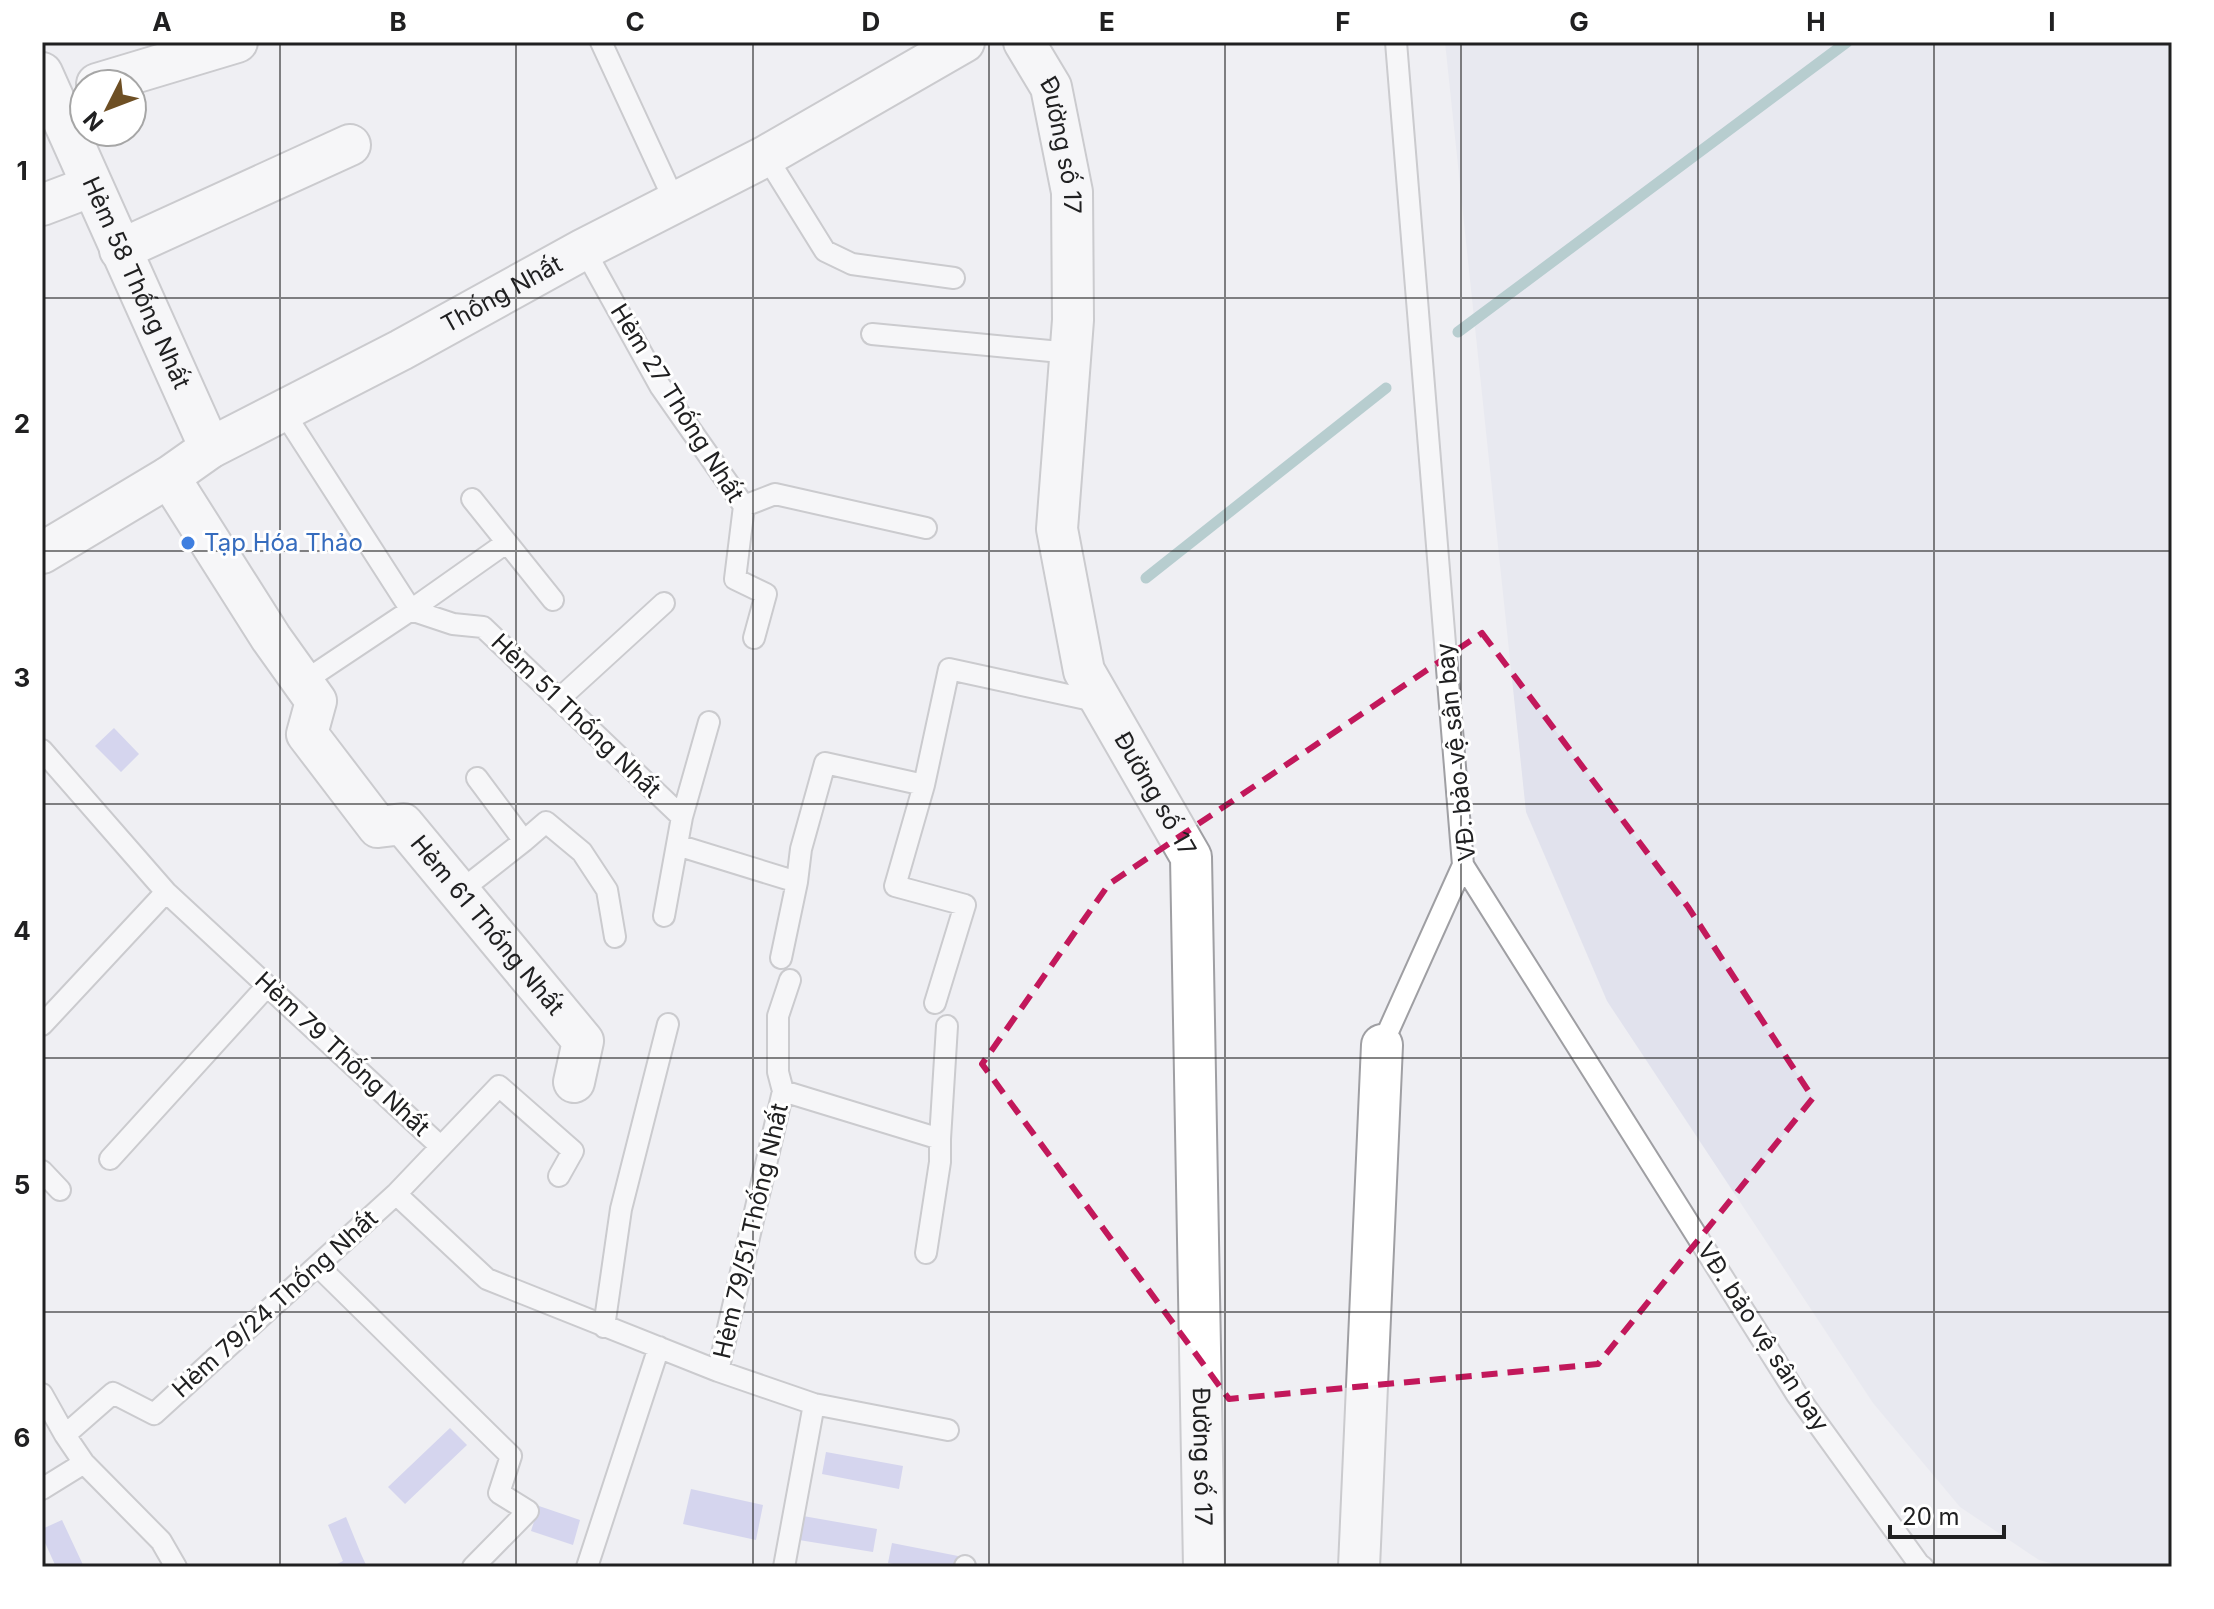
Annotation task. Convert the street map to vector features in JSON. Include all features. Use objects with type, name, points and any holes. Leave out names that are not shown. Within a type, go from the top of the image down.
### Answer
[{"type":"street","points":[[148,69],[237,42]]},
{"type":"street","name":"Thống Nhất","points":[[42,553],[169,477],[210,448],[766,156],[920,53],[964,42]]},
{"type":"street","name":"Đường số 17","points":[[1024,42],[1051,87],[1072,192],[1073,320],[1057,529],[1084,671],[1191,857],[1204,1567]]},
{"type":"street","name":"Hẻm 58 Thống Nhất","points":[[60,86],[92,186],[210,448]]},
{"type":"street","points":[[120,250],[350,145]]},
{"type":"street","points":[[42,205],[92,186]]},
{"type":"street","name":"Hẻm 61 Thống Nhất","points":[[169,477],[271,638],[316,701],[307,734],[378,827],[403,824],[583,1041],[574,1082]]},
{"type":"street","points":[[1359,1567],[1382,1045]]},
{"type":"lane","points":[[601,42],[675,202]]},
{"type":"lane","name":"VĐ. bảo vệ sân bay","points":[[1396,42],[1463,865],[1797,1395],[1923,1567]]},
{"type":"lane","points":[[766,156],[825,251],[852,264],[954,278]]},
{"type":"lane","name":"Hẻm 27 Thống Nhất","points":[[584,249],[660,386],[744,506],[735,579],[766,594],[754,638]]},
{"type":"lane","points":[[872,334],[1071,353]]},
{"type":"lane","points":[[283,411],[411,610]]},
{"type":"lane","points":[[744,506],[775,494],[926,528]]},
{"type":"lane","points":[[472,499],[553,600]]},
{"type":"lane","points":[[303,682],[506,543]]},
{"type":"lane","points":[[559,699],[664,603]]},
{"type":"lane","name":"Hẻm 51 Thống Nhất","points":[[411,610],[453,624],[483,627],[682,817],[664,916]]},
{"type":"lane","points":[[935,1003],[965,905],[895,886],[924,785],[949,669],[1102,703]]},
{"type":"lane","points":[[682,817],[709,722]]},
{"type":"lane","name":"Hẻm 79 Thống Nhất","points":[[42,750],[166,892],[440,1146],[396,1194]]},
{"type":"lane","points":[[781,958],[801,849],[825,763],[924,785]]},
{"type":"lane","points":[[477,778],[524,841]]},
{"type":"lane","points":[[459,892],[546,822],[582,852],[607,890],[615,937]]},
{"type":"lane","points":[[677,845],[797,882]]},
{"type":"lane","points":[[1382,1045],[1463,865]]},
{"type":"lane","points":[[42,1025],[166,892]]},
{"type":"lane","name":"Hẻm 79/51 Thống Nhất","points":[[718,1371],[783,1091],[778,1072],[778,1016],[790,980]]},
{"type":"lane","points":[[110,1159],[267,986]]},
{"type":"lane","points":[[604,1327],[621,1209],[668,1024]]},
{"type":"lane","points":[[926,1253],[940,1162],[947,1026]]},
{"type":"lane","points":[[440,1146],[499,1086],[573,1151],[559,1176]]},
{"type":"lane","name":"Hẻm 79/51 Thống Nhất","points":[[783,1091],[940,1139]]},
{"type":"lane","points":[[42,1171],[60,1190]]},
{"type":"lane","points":[[396,1194],[487,1279],[718,1371],[814,1404],[948,1430]]},
{"type":"lane","name":"Hẻm 79/24 Thống Nhất","points":[[65,1435],[113,1393],[154,1414],[396,1194]]},
{"type":"lane","points":[[318,1266],[511,1456],[499,1493],[528,1511],[473,1567]]},
{"type":"lane","points":[[587,1567],[659,1347]]},
{"type":"lane","points":[[42,1394],[84,1463],[161,1541],[176,1567]]},
{"type":"lane","points":[[784,1567],[814,1404]]},
{"type":"lane","points":[[42,1489],[84,1463]]},
{"type":"highlighted area","points":[[1482,633],[1688,907],[1813,1098],[1598,1364],[1229,1399],[982,1064],[1109,884]]},
{"type":"shaded area","points":[[1445,42],[2172,42],[2172,1567],[2066,1567],[2039,1560],[1960,1507],[1873,1403],[1607,1001],[1526,812]]},
{"type":"building","points":[[114,728],[139,754],[121,772],[95,746]]},
{"type":"building","points":[[450,1428],[467,1445],[405,1504],[388,1487]]},
{"type":"building","points":[[826,1452],[903,1466],[899,1489],[822,1474]]},
{"type":"building","points":[[691,1489],[763,1505],[756,1540],[683,1524]]},
{"type":"building","points":[[539,1506],[580,1520],[573,1545],[531,1531]]},
{"type":"building","points":[[803,1516],[877,1529],[873,1552],[799,1540]]},
{"type":"building","points":[[346,1517],[367,1567],[331,1567],[343,1561],[328,1525]]},
{"type":"building","points":[[62,1520],[84,1567],[56,1567],[42,1536],[42,1529]]},
{"type":"building","points":[[892,1543],[958,1556],[956,1567],[909,1567],[888,1563]]},
{"type":"waterway","points":[[1458,332],[1847,42]]},
{"type":"waterway","points":[[1146,578],[1386,388]]},
{"type":"place","name":"Tạp Hóa Thảo","points":[[188,543]]}]
